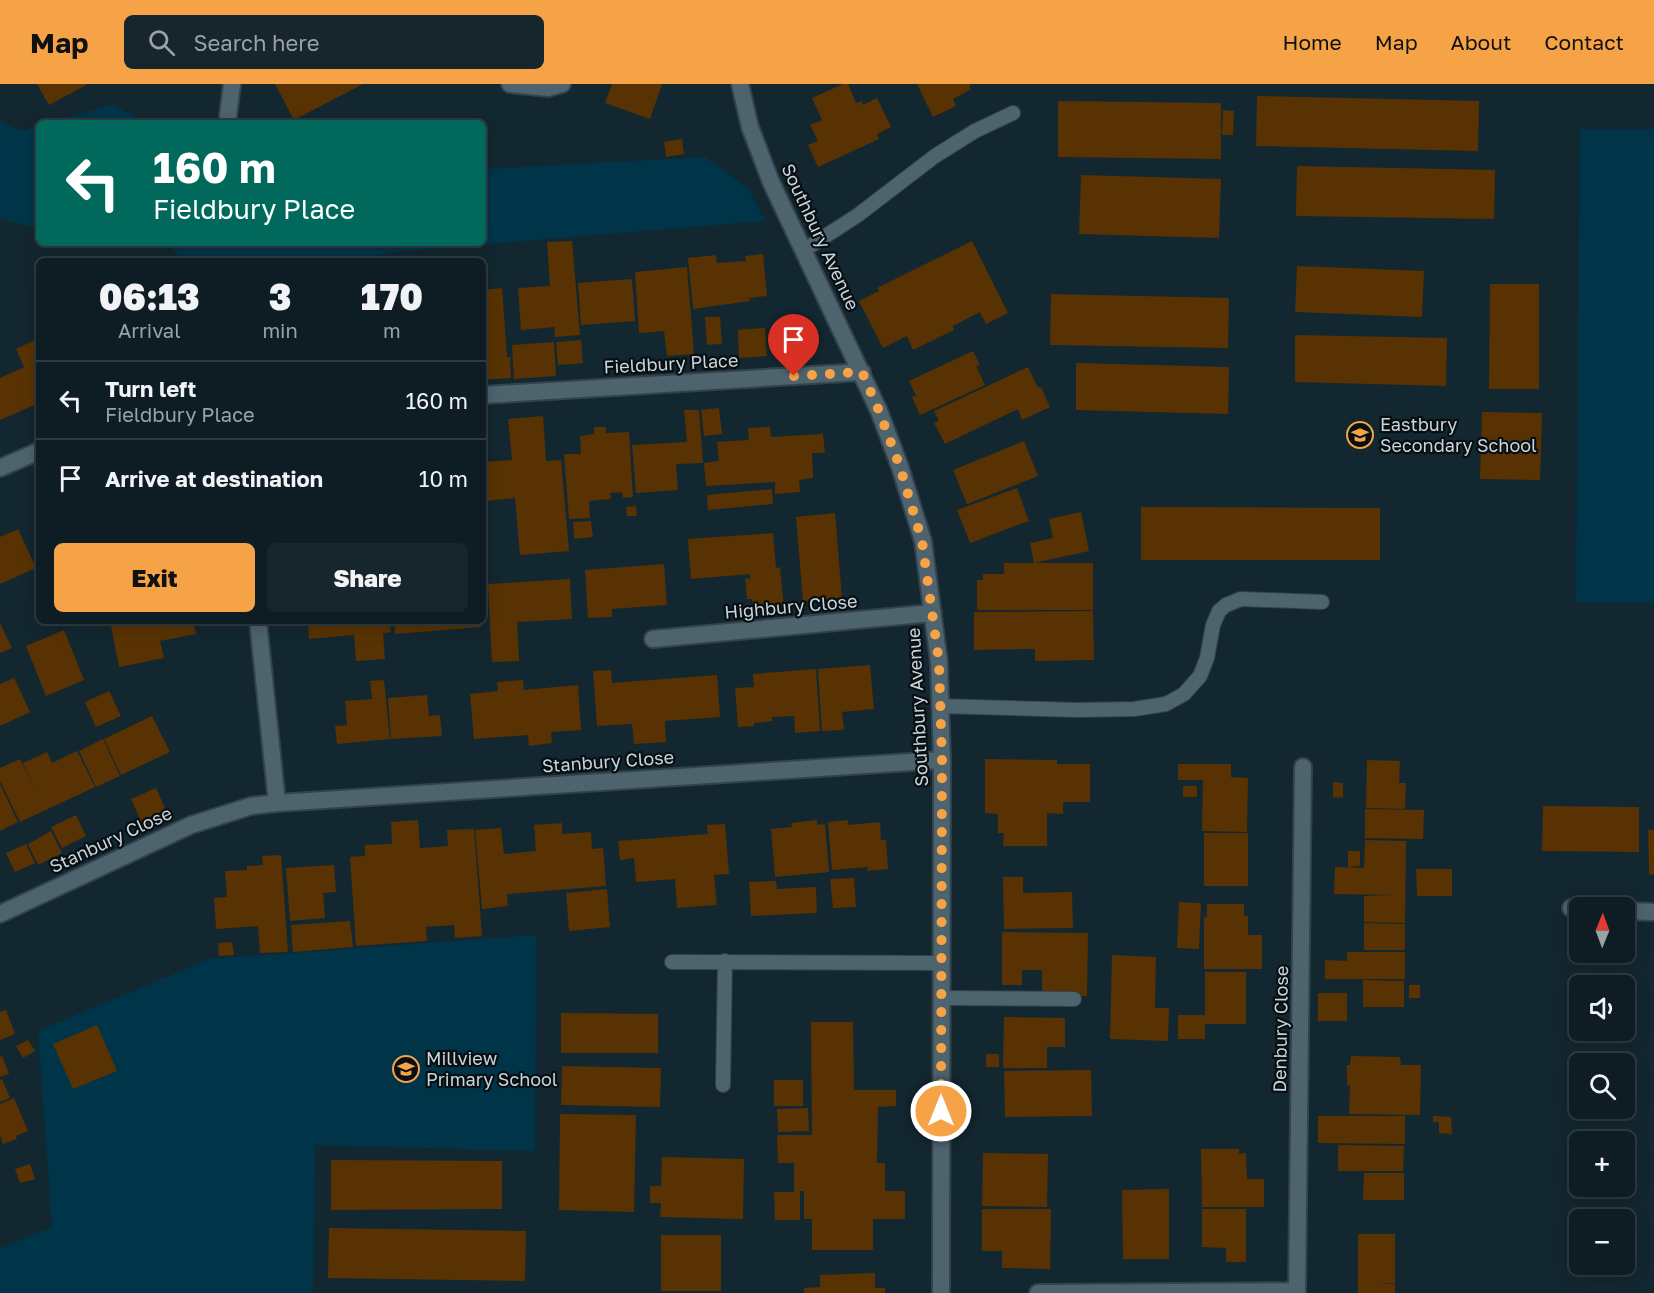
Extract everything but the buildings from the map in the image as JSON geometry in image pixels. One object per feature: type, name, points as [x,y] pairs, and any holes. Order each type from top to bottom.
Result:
[{"type":"street","points":[[228,116],[232,84]]},
{"type":"street","points":[[510,84],[548,88],[562,84]]},
{"type":"street","name":"Southbury Avenue","points":[[740,84],[750,126],[771,182],[879,411],[900,467],[922,541],[939,662],[942,760],[941,1293]]},
{"type":"street","name":"Fieldbury Place","points":[[486,395],[862,372]]},
{"type":"street","points":[[0,468],[36,452]]},
{"type":"street","name":"Highbury Close","points":[[653,639],[933,613]]},
{"type":"street","points":[[258,624],[277,802]]},
{"type":"street","name":"Stanbury Close","points":[[0,914],[191,825],[240,809],[277,802],[942,760]]},
{"type":"street","name":"Denbury Close","points":[[1038,1293],[1297,1292],[1303,767]]},
{"type":"street","points":[[1635,911],[1654,912]]},
{"type":"lane","points":[[804,250],[858,215],[935,156],[975,131],[1013,113]]},
{"type":"lane","points":[[940,706],[1078,710],[1134,709],[1166,704],[1184,694],[1200,676],[1207,658],[1213,625],[1219,612],[1226,605],[1240,599],[1322,602]]},
{"type":"lane","points":[[723,1085],[725,961]]},
{"type":"lane","points":[[672,962],[942,963]]},
{"type":"lane","points":[[942,998],[1074,999]]},
{"type":"shaded area","points":[[112,105],[144,120],[59,120]]},
{"type":"shaded area","points":[[0,121],[21,131],[36,127],[36,228],[0,218]]},
{"type":"shaded area","points":[[1580,129],[1654,129],[1654,603],[1576,602]]},
{"type":"shaded area","points":[[705,157],[749,189],[765,221],[486,244],[486,169]]},
{"type":"shaded area","points":[[170,246],[464,246],[392,252],[369,258],[180,258]]},
{"type":"shaded area","points":[[536,935],[535,1151],[315,1145],[313,1293],[0,1293],[0,1248],[52,1227],[38,1031],[209,959]]},
{"type":"place","name":"Eastbury Secondary School","points":[[1360,435]]},
{"type":"place","name":"Millview Primary School","points":[[406,1069]]},
{"type":"route","points":[[794,376],[862,372],[900,467],[922,541],[939,662],[942,760],[941,1111]]}]
